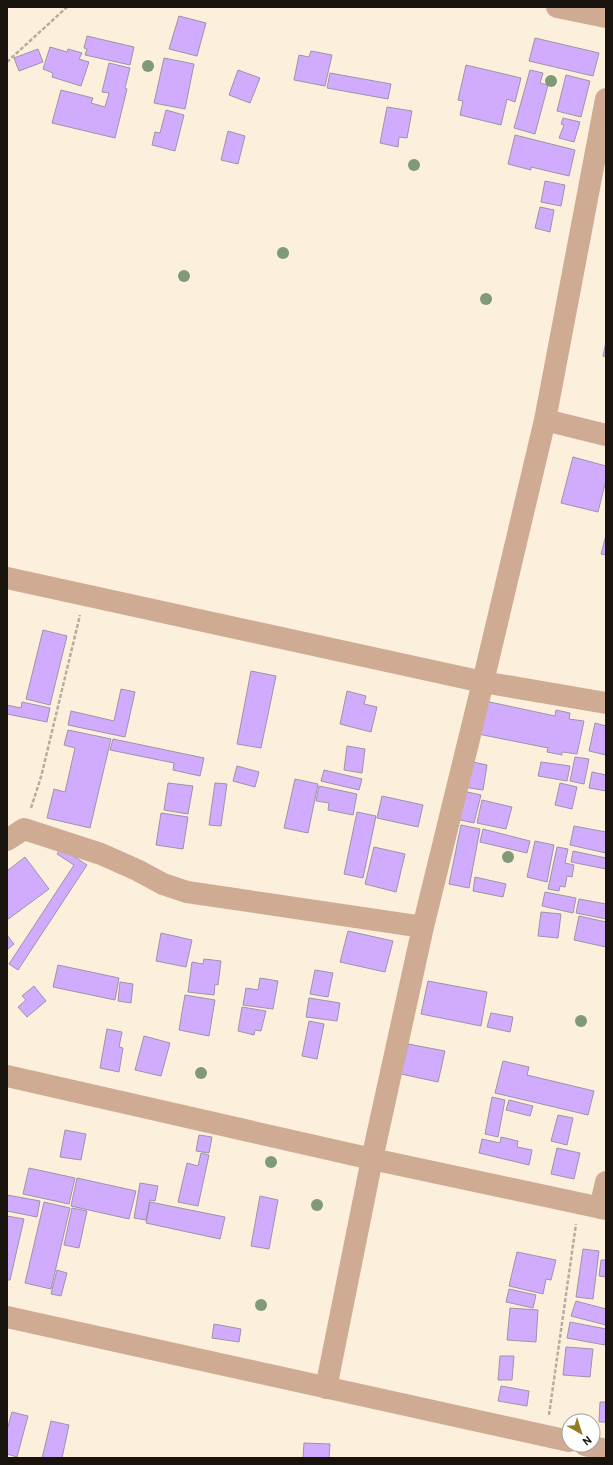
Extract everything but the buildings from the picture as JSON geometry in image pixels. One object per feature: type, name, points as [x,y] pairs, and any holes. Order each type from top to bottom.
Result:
[{"type":"street","points":[[557,7],[606,17]]},
{"type":"street","points":[[326,1388],[372,1159],[423,927],[545,420],[606,99]]},
{"type":"street","points":[[545,420],[606,435]]},
{"type":"street","points":[[7,578],[483,682],[606,703]]},
{"type":"street","points":[[16,835],[101,854],[137,870],[163,884],[187,892],[423,927]]},
{"type":"street","points":[[7,1076],[372,1159],[603,1208],[606,1182]]},
{"type":"street","points":[[7,1317],[561,1439]]},
{"type":"path","points":[[7,62],[67,7]]},
{"type":"path","points":[[16,835],[41,777],[84,596]]},
{"type":"path","points":[[547,1436],[576,1220],[603,1208]]}]
